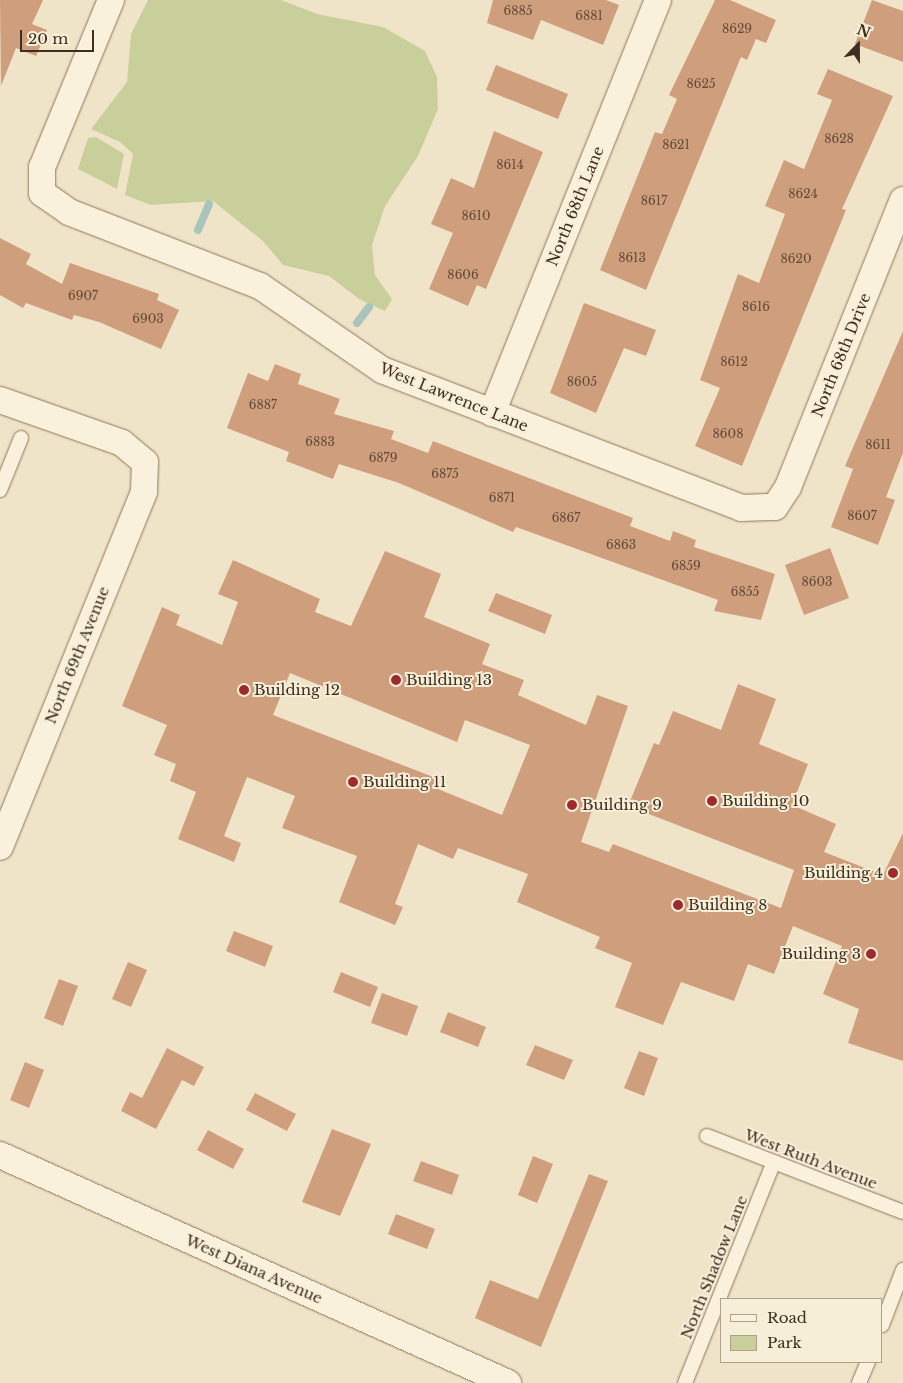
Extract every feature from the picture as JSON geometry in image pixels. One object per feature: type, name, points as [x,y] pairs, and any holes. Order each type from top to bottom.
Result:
[{"type":"street","name":"West Lawrence Lane","points":[[112,0],[42,167],[42,193],[69,212],[260,286],[382,370],[741,508],[775,507]]},
{"type":"street","name":"North 68th Lane","points":[[492,413],[658,0]]},
{"type":"street","name":"North 68th Drive","points":[[775,507],[788,487],[903,200]]},
{"type":"street","name":"North 69th Avenue","points":[[0,400],[122,443],[144,462],[144,492],[0,847]]},
{"type":"street","name":"West Diana Avenue","points":[[0,1155],[508,1383]]},
{"type":"lane","points":[[0,490],[21,438]]},
{"type":"lane","name":"West Ruth Avenue","points":[[707,1136],[903,1212]]},
{"type":"lane","name":"North Shadow Lane","points":[[685,1383],[774,1162]]},
{"type":"lane","points":[[883,1322],[903,1270]]},
{"type":"lane","points":[[859,1383],[868,1363]]},
{"type":"green space","points":[[148,0],[281,0],[317,14],[383,27],[425,51],[437,77],[438,109],[418,156],[385,206],[372,245],[375,275],[392,299],[385,311],[359,299],[329,276],[283,265],[263,241],[213,201],[151,205],[125,195],[133,154],[120,142],[91,129],[127,82],[131,34]]},
{"type":"green space","points":[[96,137],[124,154],[117,189],[78,169],[88,138]]},
{"type":"building","points":[[0,0],[43,0],[32,24],[47,30],[36,56],[16,48],[1,86]]},
{"type":"building","points":[[493,0],[606,0],[619,5],[603,45],[541,20],[533,40],[487,23]]},
{"type":"building","points":[[715,0],[730,0],[776,20],[766,43],[756,39],[747,60],[741,57],[646,290],[600,270],[655,132],[662,134],[677,99],[669,95]]},
{"type":"building","points":[[872,0],[903,11],[903,62],[855,44]]},
{"type":"building","points":[[496,65],[568,94],[558,119],[486,90]]},
{"type":"building","points":[[828,69],[893,96],[842,209],[846,210],[742,466],[695,446],[720,388],[700,380],[738,274],[759,283],[785,214],[765,206],[784,160],[804,169],[832,100],[817,94]]},
{"type":"building","points":[[494,131],[543,152],[486,289],[477,285],[468,306],[429,289],[453,233],[431,224],[451,178],[474,188]]},
{"type":"building","points":[[0,238],[31,254],[26,264],[62,284],[70,263],[159,294],[157,300],[179,310],[161,349],[99,322],[74,315],[72,320],[26,303],[23,308],[0,295]]},
{"type":"building","points":[[584,303],[656,330],[646,356],[624,348],[596,413],[550,393]]},
{"type":"building","points":[[903,331],[903,453],[886,497],[895,500],[878,545],[831,527],[853,469],[845,466]]},
{"type":"building","points":[[275,364],[301,374],[298,384],[340,399],[334,414],[394,431],[391,439],[428,453],[433,441],[633,518],[630,526],[670,541],[673,531],[696,540],[694,547],[775,574],[761,620],[714,611],[718,600],[516,527],[513,532],[399,483],[339,464],[333,479],[286,461],[289,452],[227,428],[248,373],[268,381]]},
{"type":"building","points":[[830,548],[849,598],[804,615],[785,565]]},
{"type":"building","points":[[385,551],[441,574],[424,617],[490,644],[482,664],[524,680],[518,695],[586,725],[597,695],[628,706],[581,842],[609,852],[613,844],[781,908],[794,870],[628,806],[654,743],[659,745],[673,711],[721,730],[738,684],[776,699],[759,744],[808,764],[792,805],[836,824],[824,852],[883,875],[903,833],[903,1061],[848,1043],[859,1009],[823,994],[842,946],[793,926],[774,974],[748,964],[734,1001],[681,982],[663,1025],[615,1007],[632,963],[595,948],[600,937],[517,902],[528,874],[458,848],[453,859],[418,844],[395,904],[403,907],[395,925],[339,902],[357,856],[282,828],[295,796],[247,777],[224,836],[241,843],[234,862],[178,839],[196,792],[170,781],[176,764],[154,755],[167,725],[122,706],[162,607],[180,615],[176,625],[222,645],[238,602],[218,594],[233,560],[320,599],[315,612],[351,626]],"holes":[[[290,673],[457,742],[465,720],[530,745],[502,815],[433,787],[436,778],[273,715]]]},
{"type":"building","points":[[496,593],[552,615],[545,634],[488,611]]},
{"type":"building","points":[[234,931],[273,946],[265,967],[226,951]]},
{"type":"building","points":[[128,962],[147,970],[131,1007],[112,999]]},
{"type":"building","points":[[341,972],[378,987],[370,1007],[333,992]]},
{"type":"building","points":[[59,979],[78,986],[63,1026],[44,1018]]},
{"type":"building","points":[[382,993],[418,1006],[407,1036],[371,1023]]},
{"type":"building","points":[[448,1012],[486,1027],[478,1047],[440,1032]]},
{"type":"building","points":[[535,1045],[573,1060],[564,1080],[526,1065]]},
{"type":"building","points":[[167,1048],[204,1067],[194,1086],[182,1080],[156,1129],[121,1111],[130,1092],[142,1098]]},
{"type":"building","points":[[639,1051],[658,1058],[644,1096],[624,1088]]},
{"type":"building","points":[[25,1062],[44,1070],[29,1108],[10,1100]]},
{"type":"building","points":[[255,1093],[296,1114],[287,1131],[246,1110]]},
{"type":"building","points":[[332,1129],[371,1144],[340,1216],[302,1202]]},
{"type":"building","points":[[208,1130],[244,1149],[233,1169],[197,1150]]},
{"type":"building","points":[[533,1156],[553,1164],[537,1203],[518,1195]]},
{"type":"building","points":[[421,1161],[459,1175],[452,1195],[413,1181]]},
{"type":"building","points":[[589,1174],[608,1181],[541,1347],[475,1318],[490,1280],[538,1299]]},
{"type":"building","points":[[396,1214],[435,1229],[427,1249],[388,1234]]},
{"type":"waterway","points":[[198,230],[209,204]]},
{"type":"waterway","points":[[357,323],[369,307]]},
{"type":"place","name":"Building 13","points":[[396,680]]},
{"type":"place","name":"Building 12","points":[[244,690]]},
{"type":"place","name":"Building 11","points":[[353,782]]},
{"type":"place","name":"Building 10","points":[[712,801]]},
{"type":"place","name":"Building 9","points":[[572,805]]},
{"type":"place","name":"Building 4","points":[[893,873]]},
{"type":"place","name":"Building 8","points":[[678,905]]},
{"type":"place","name":"Building 3","points":[[871,954]]}]
